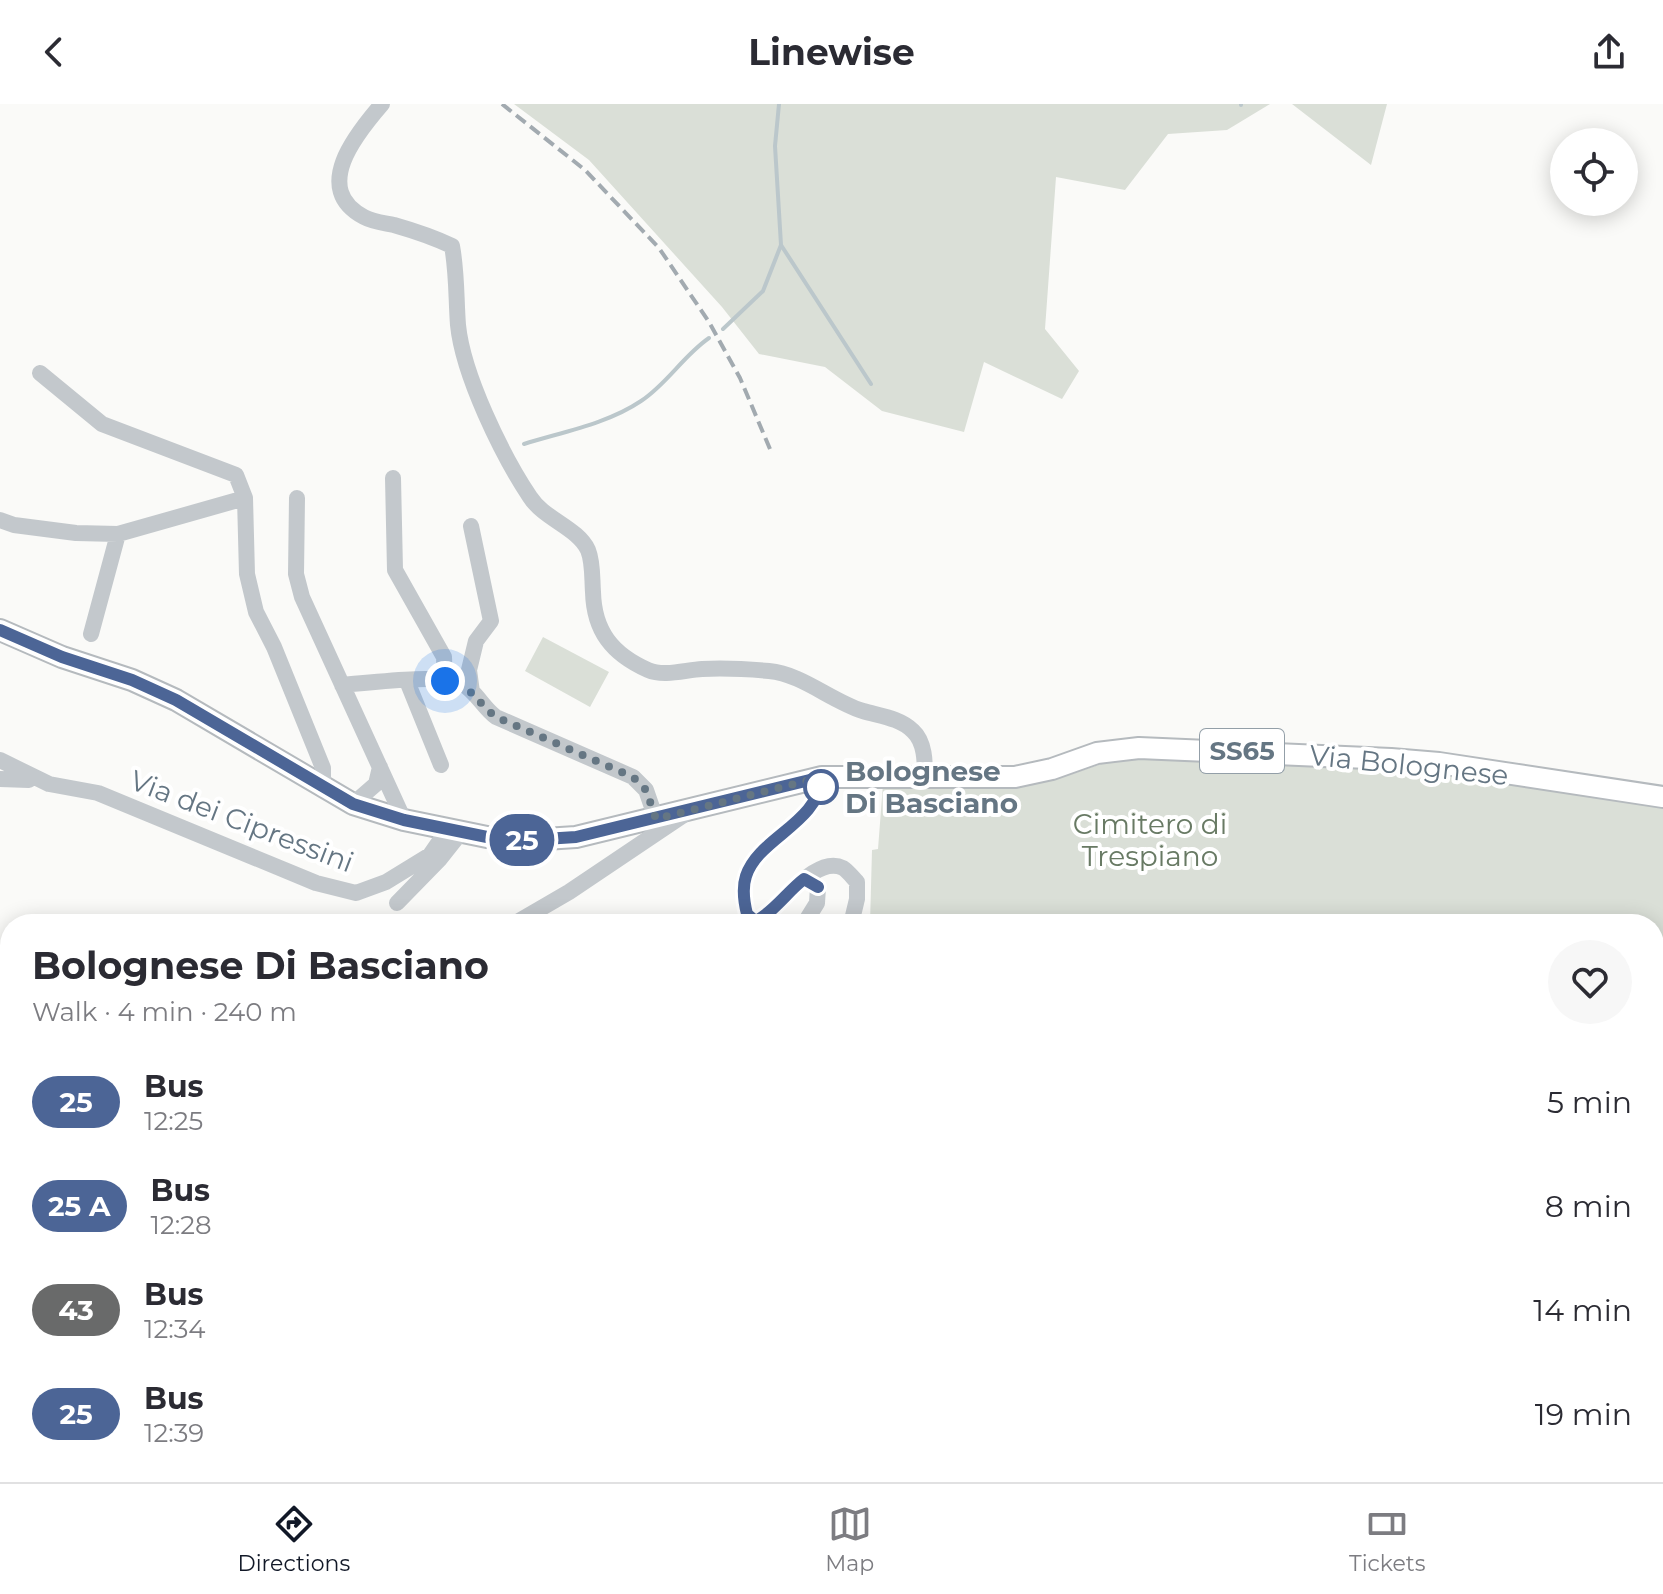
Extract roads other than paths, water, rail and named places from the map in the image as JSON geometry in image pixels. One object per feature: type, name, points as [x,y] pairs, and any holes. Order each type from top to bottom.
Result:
[{"type":"main road","name":"Via Bolognese","points":[[0,630],[176,700],[353,804],[404,820],[529,840],[576,837],[822,777],[1015,777],[1052,769],[1097,753],[1139,748],[1439,763],[1663,797]]},
{"type":"street","points":[[382,104],[344,156],[338,181],[347,204],[365,218],[429,235],[452,246],[458,324],[470,375],[532,500],[552,520],[581,539],[588,551],[594,618],[602,636],[649,671],[662,673],[704,669],[786,674],[839,702],[902,723],[915,732],[923,748],[925,777]]},
{"type":"street","points":[[40,373],[102,424],[236,475],[245,498],[247,574],[256,612],[274,647],[323,768],[323,789]]},
{"type":"street","points":[[393,478],[395,570],[444,657],[445,681]]},
{"type":"street","points":[[0,520],[14,525],[76,533],[118,534],[245,498]]},
{"type":"street","points":[[297,498],[296,574],[302,597],[404,820]]},
{"type":"street","points":[[471,526],[491,621],[476,641],[469,670],[472,692]]},
{"type":"street","points":[[91,634],[118,534]]},
{"type":"street","points":[[407,681],[441,765]]},
{"type":"street","points":[[342,685],[407,681],[460,683],[496,717],[633,777],[646,790],[656,819]]},
{"type":"street","name":"Via dei Cipressini","points":[[0,760],[49,784],[98,793],[316,883],[356,893],[386,882],[430,855],[455,830]]},
{"type":"street","points":[[353,804],[376,784],[380,767]]},
{"type":"street","points":[[747,914],[744,891],[753,863],[804,815],[821,787],[822,777]]},
{"type":"street","points":[[0,779],[39,780]]},
{"type":"street","points":[[531,914],[690,811]]},
{"type":"street","points":[[397,903],[439,860],[455,830]]},
{"type":"street","points":[[769,914],[777,902],[804,879],[821,870],[843,868],[857,882],[853,914]]},
{"type":"street","points":[[804,879],[818,887],[817,903],[810,914]]},
{"type":"waterway","points":[[723,329],[763,291],[781,245],[775,146],[779,104]]},
{"type":"waterway","points":[[781,245],[871,384]]},
{"type":"waterway","points":[[524,444],[599,422],[628,409],[650,394],[709,338]]},
{"type":"railway","points":[[502,104],[585,170],[659,248],[709,322],[740,378],[770,449]]},
{"type":"place","name":"Bolognese Di Basciano","points":[[821,787]]},
{"type":"park label","name":"Cimitero di Trespiano","points":[[1150,840]]}]
